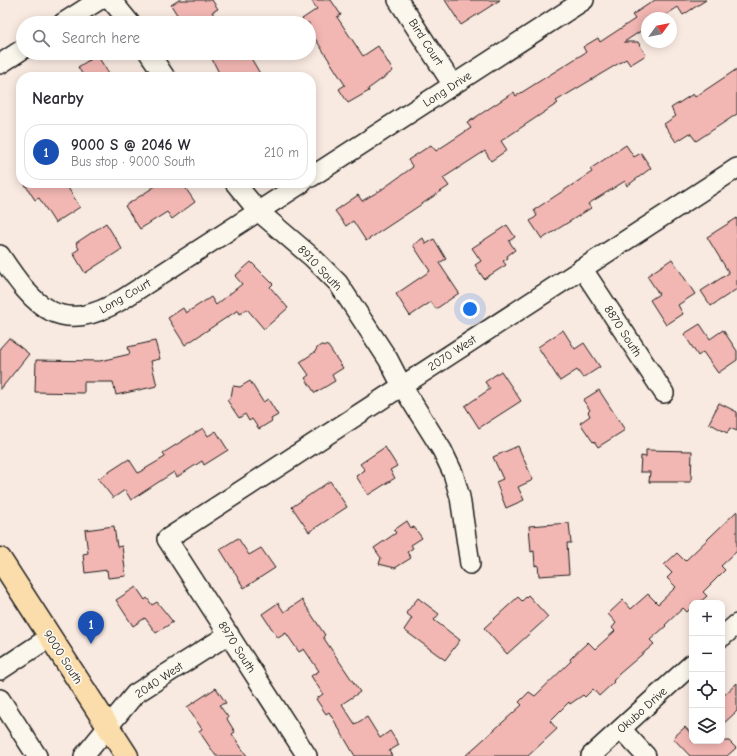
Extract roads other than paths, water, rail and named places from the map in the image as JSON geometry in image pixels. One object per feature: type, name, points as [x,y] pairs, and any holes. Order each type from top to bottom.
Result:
[{"type":"main road","name":"9000 South","points":[[0,559],[127,756]]},
{"type":"street","points":[[74,16],[99,0]]},
{"type":"street","points":[[111,0],[124,16]]},
{"type":"street","name":"Bird Court","points":[[398,0],[453,85]]},
{"type":"street","name":"Long Drive","points":[[316,174],[584,0]]},
{"type":"street","points":[[0,64],[16,54]]},
{"type":"street","points":[[154,60],[162,72]]},
{"type":"street","name":"2070 West","points":[[167,539],[737,168]]},
{"type":"street","name":"8910 South","points":[[239,188],[258,211],[313,258],[338,283],[388,359],[402,386],[442,450],[453,473],[460,497],[470,564]]},
{"type":"street","points":[[258,211],[294,188]]},
{"type":"street","name":"Long Court","points":[[0,255],[24,291],[39,305],[57,314],[73,317],[88,316],[104,311],[258,211]]},
{"type":"street","name":"8870 South","points":[[582,268],[664,393]]},
{"type":"street","name":"8970 South","points":[[167,539],[307,756]]},
{"type":"street","points":[[723,636],[737,624]]},
{"type":"street","name":"2040 West","points":[[84,756],[135,694],[229,634]]},
{"type":"street","points":[[0,670],[50,637]]},
{"type":"street","name":"Okubo Drive","points":[[591,756],[689,667]]},
{"type":"street","points":[[0,699],[36,756]]},
{"type":"street","points":[[621,729],[646,756]]},
{"type":"place","name":"9000 S @ 2046 W","points":[[91,644]]}]
